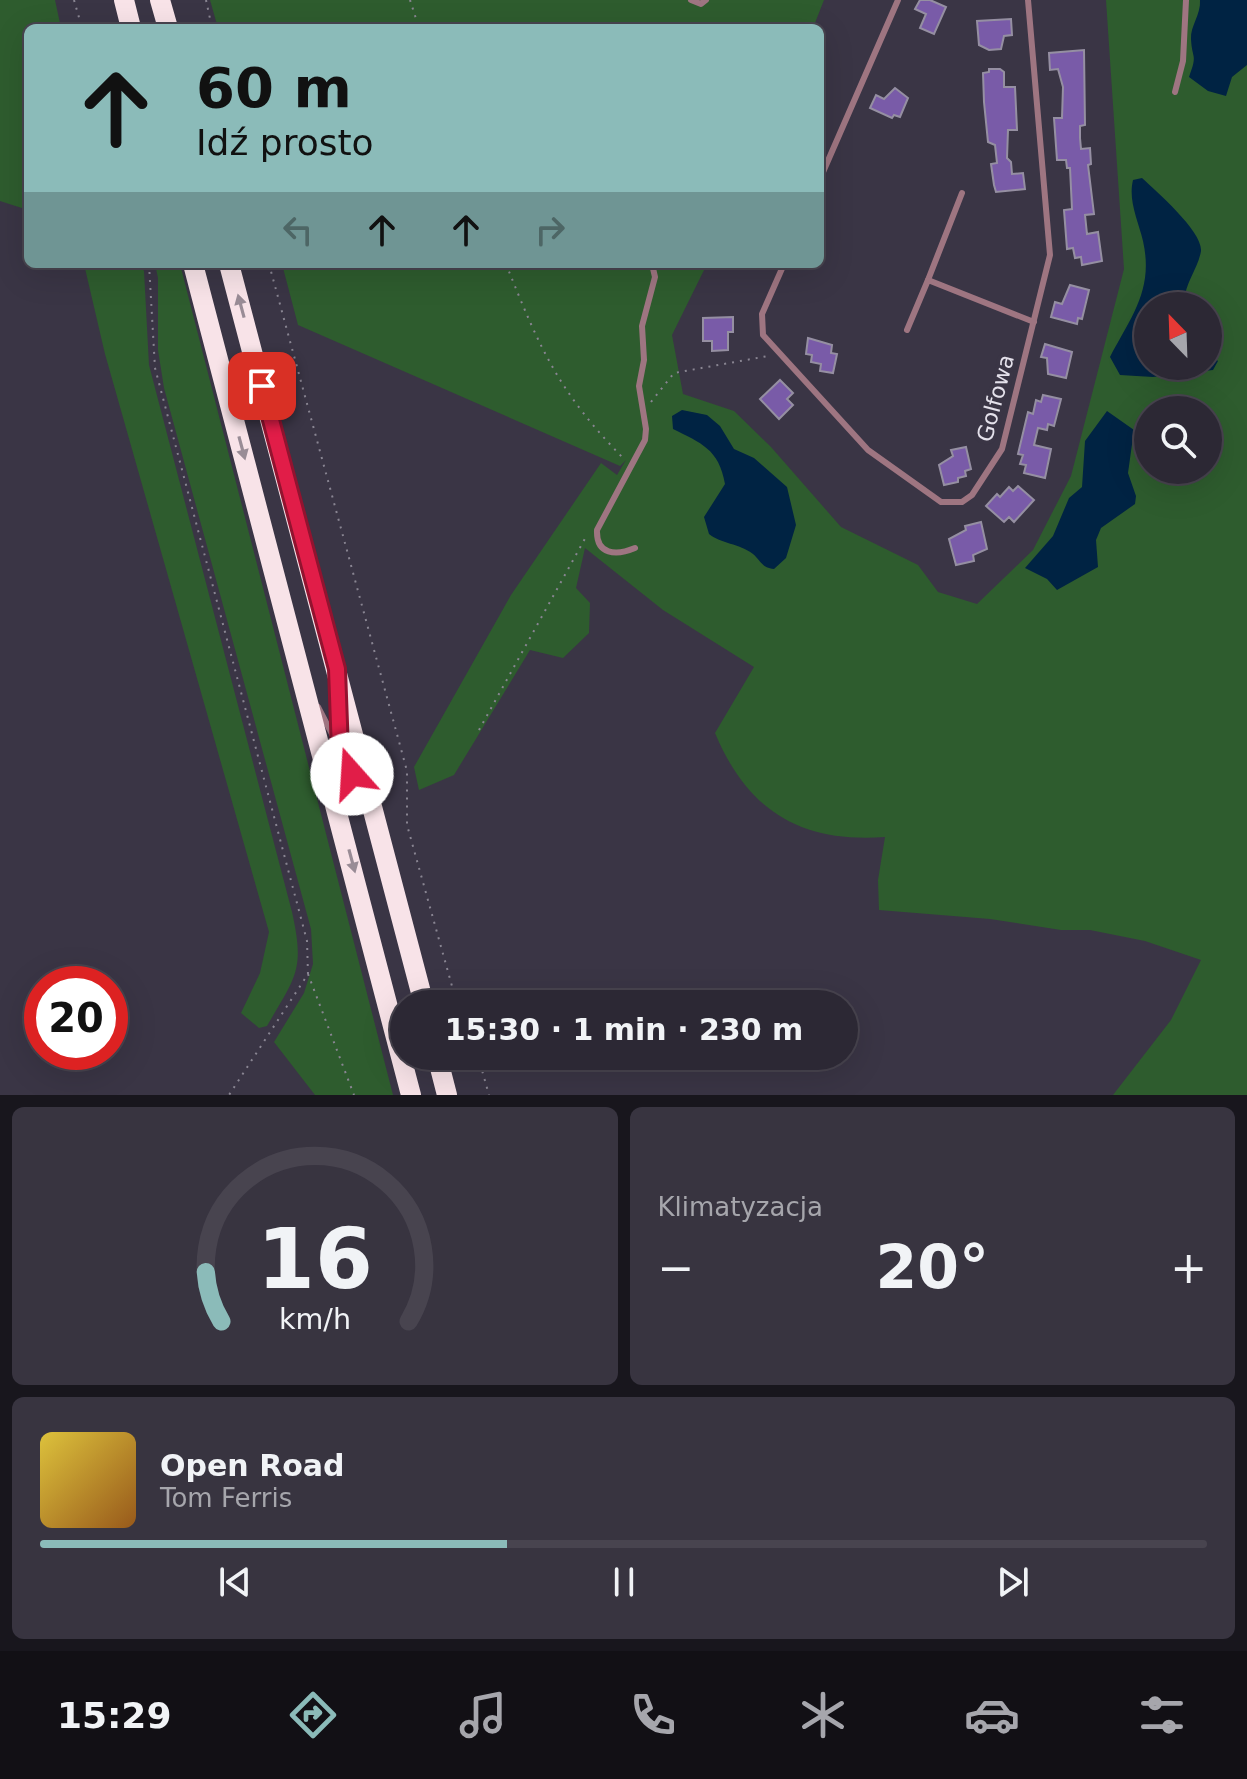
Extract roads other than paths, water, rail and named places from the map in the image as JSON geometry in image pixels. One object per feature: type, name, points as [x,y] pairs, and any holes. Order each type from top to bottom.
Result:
[{"type":"highway","points":[[124,0],[130,24]]},
{"type":"highway","points":[[160,0],[167,24]]},
{"type":"highway","points":[[194,268],[344,829],[411,1095]]},
{"type":"highway","points":[[230,268],[420,990]]},
{"type":"highway","points":[[441,1070],[447,1095]]},
{"type":"lane","points":[[691,0],[695,4],[706,0]]},
{"type":"lane","points":[[824,170],[898,0]]},
{"type":"lane","name":"Golfowa","points":[[782,268],[762,314],[763,335],[868,450],[927,494],[950,504],[972,495],[1002,449],[1050,255],[1028,0]]},
{"type":"lane","points":[[1175,92],[1183,61],[1186,0]]},
{"type":"lane","points":[[907,330],[962,193]]},
{"type":"lane","points":[[635,548],[617,555],[608,553],[600,547],[597,530],[645,440],[639,386],[644,360],[642,326],[654,287],[652,268]]},
{"type":"lane","points":[[928,280],[1034,322]]},
{"type":"lane","points":[[337,669],[344,829]]},
{"type":"lane","points":[[303,678],[377,821]]},
{"type":"water","points":[[1200,0],[1247,0],[1247,65],[1232,77],[1226,96],[1208,91],[1189,77],[1194,60],[1191,34]]},
{"type":"water","points":[[1142,178],[1168,202],[1200,243],[1197,265],[1186,292],[1142,292],[1146,258],[1134,210],[1133,180]]},
{"type":"water","points":[[1134,313],[1134,376],[1120,375],[1110,357]]},
{"type":"water","points":[[682,410],[707,415],[720,426],[734,449],[754,458],[787,487],[796,525],[786,558],[774,569],[764,566],[748,550],[709,534],[704,517],[725,484],[713,455],[700,443],[673,429],[672,416]]},
{"type":"water","points":[[1107,411],[1134,430],[1128,473],[1136,496],[1135,504],[1101,528],[1096,540],[1098,567],[1057,590],[1047,579],[1025,568],[1053,536],[1069,498],[1082,487],[1085,441]]}]
